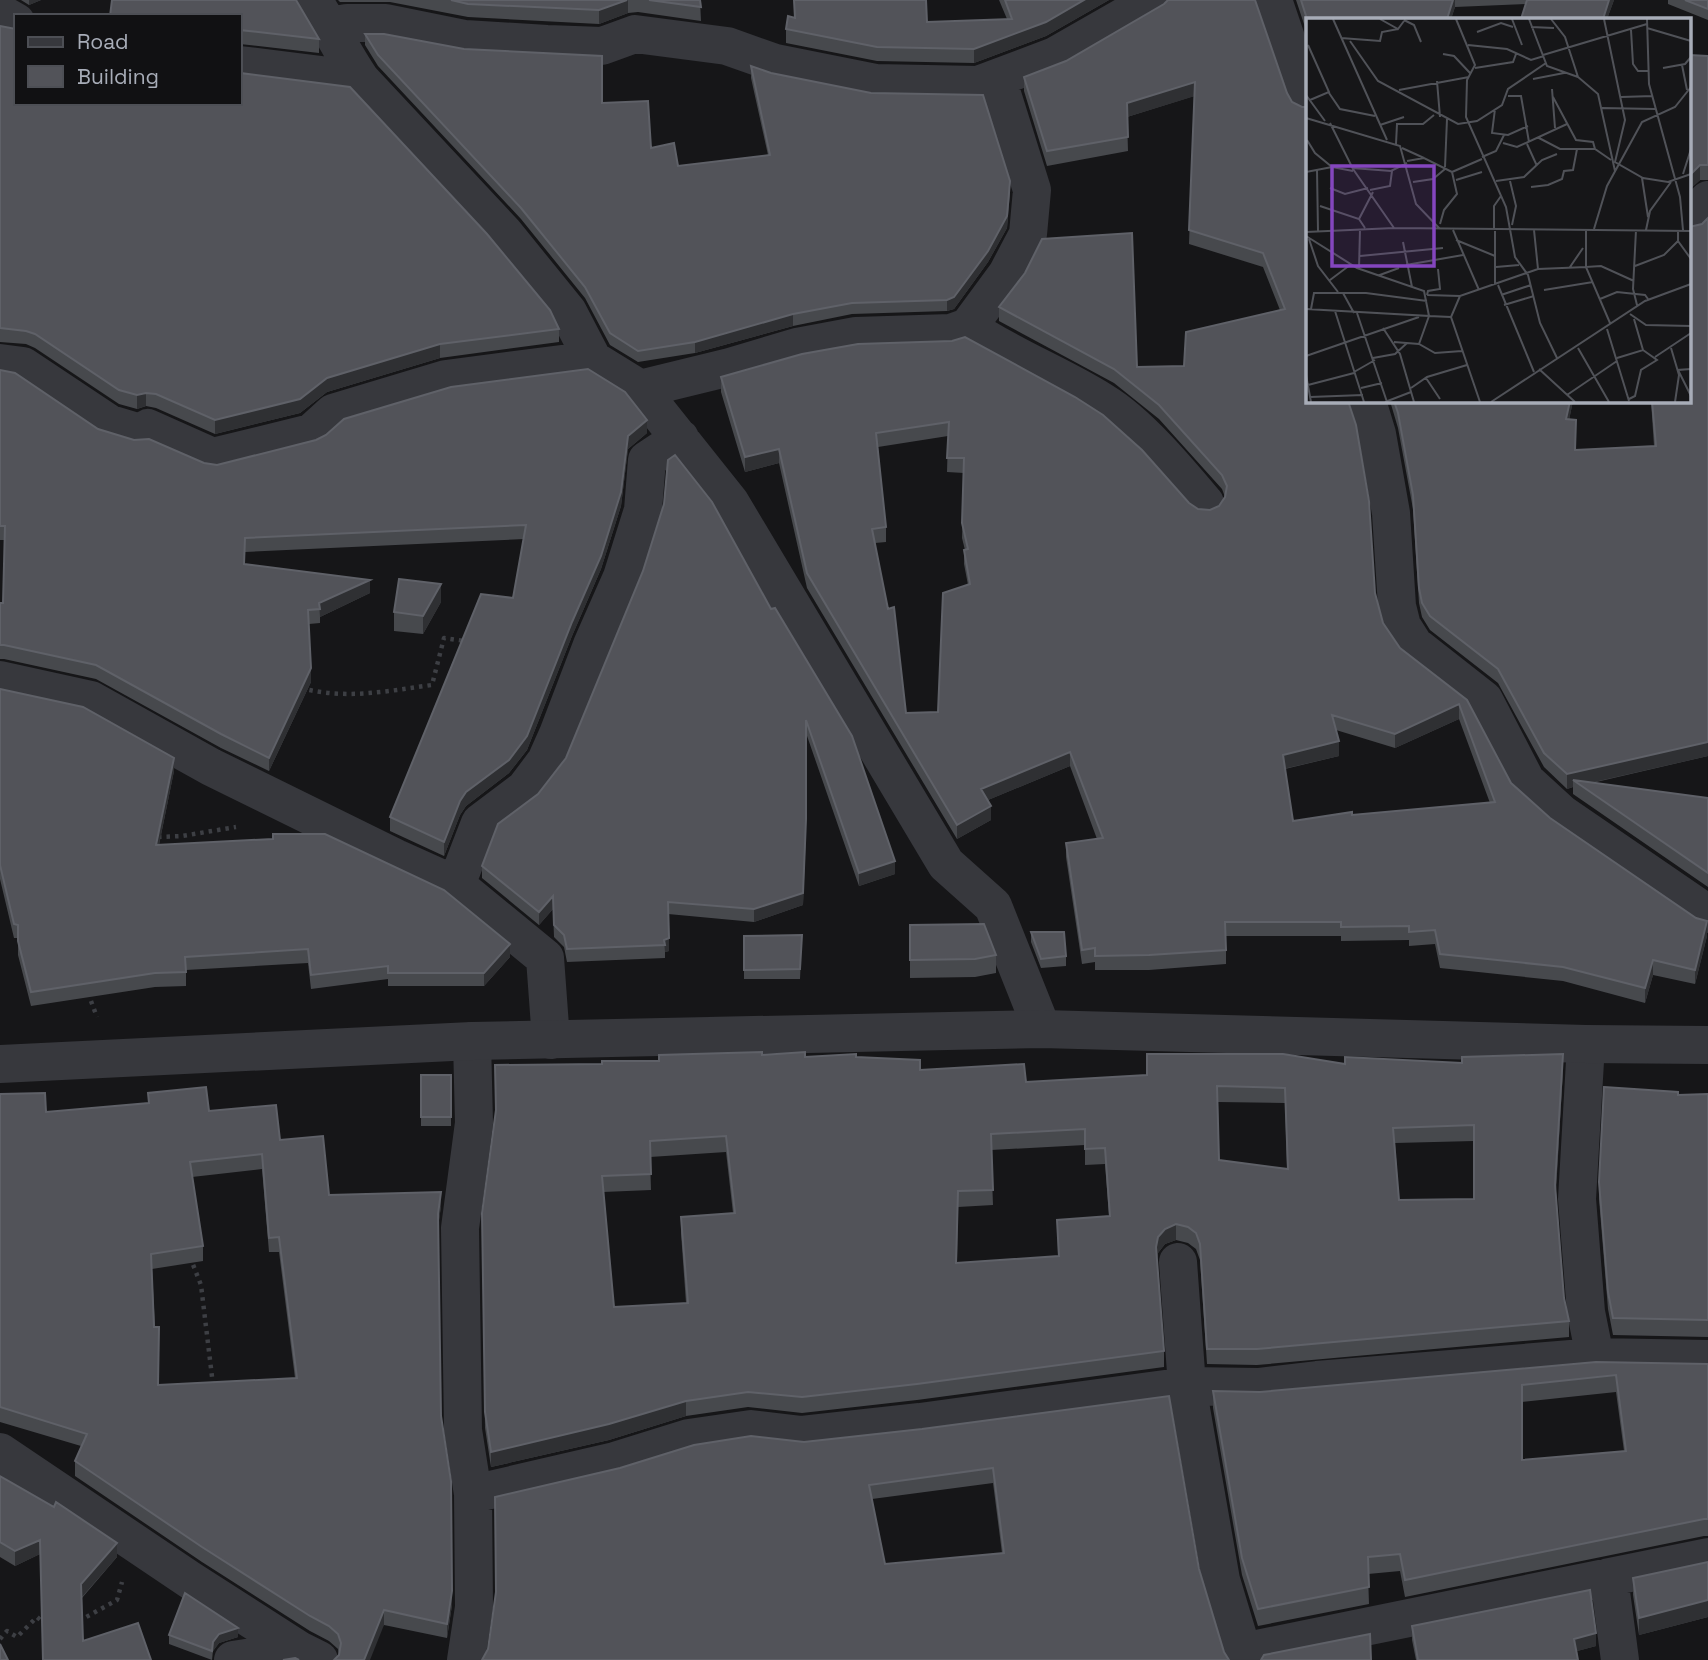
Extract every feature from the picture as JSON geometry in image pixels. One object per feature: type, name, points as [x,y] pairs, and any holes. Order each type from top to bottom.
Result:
[{"type":"street","points":[[321,13],[347,23],[387,23],[465,38],[547,44],[602,46],[635,34],[727,46],[775,63],[875,83],[978,85],[1055,56],[1153,0]]},
{"type":"street","points":[[1273,0],[1306,97]]},
{"type":"street","points":[[321,13],[361,80],[504,233],[568,312],[593,360],[640,389],[730,502],[946,864],[993,906],[1042,1029]]},
{"type":"street","points":[[242,65],[361,80]]},
{"type":"street","points":[[640,389],[797,347],[856,336],[951,333],[968,327],[1007,274],[1028,234],[1032,190],[997,78]]},
{"type":"street","points":[[1690,219],[1708,200]]},
{"type":"street","points":[[968,327],[995,347],[1104,402],[1149,440],[1205,503]]},
{"type":"street","points":[[0,363],[23,366],[110,424],[139,433],[148,428],[214,457],[311,433],[334,413],[446,379],[593,360]]},
{"type":"street","points":[[1367,402],[1377,434],[1391,513],[1396,606],[1402,626],[1414,645],[1485,700],[1526,781],[1562,814],[1708,914]]},
{"type":"street","points":[[456,885],[480,823],[525,789],[545,761],[622,577],[642,510],[647,460],[680,438]]},
{"type":"street","points":[[0,680],[91,700],[211,767],[456,885],[545,958],[551,1040]]},
{"type":"street","points":[[0,1064],[472,1041],[1042,1029],[1708,1045]]},
{"type":"street","points":[[466,1660],[474,1607],[473,1494],[463,1430],[460,1241],[474,1123],[472,1041]]},
{"type":"street","points":[[1586,1044],[1577,1199],[1586,1312],[1595,1357]]},
{"type":"street","points":[[1178,1262],[1187,1386],[1221,1580],[1244,1656],[1708,1557]]},
{"type":"street","points":[[473,1494],[615,1461],[702,1436],[751,1429],[802,1435],[920,1423],[1187,1386],[1258,1387],[1595,1357],[1708,1359]]},
{"type":"street","points":[[0,1452],[309,1655]]},
{"type":"street","points":[[1609,1577],[1620,1660]]},
{"type":"street","points":[[233,1660],[309,1655]]},
{"type":"path","points":[[299,688],[324,695],[360,695],[432,685],[444,638],[471,642]]},
{"type":"path","points":[[154,837],[182,836],[246,826]]},
{"type":"path","points":[[85,985],[112,1058]]},
{"type":"path","points":[[186,1247],[201,1285],[214,1390]]},
{"type":"path","points":[[70,1626],[117,1600]]},
{"type":"path","points":[[0,1639],[7,1631],[17,1637],[37,1617],[49,1628],[57,1623]]},
{"type":"building","points":[[112,0],[296,0],[319,39],[242,30],[242,14],[110,14]]},
{"type":"building","points":[[451,0],[627,0],[599,10],[468,4]]},
{"type":"building","points":[[649,0],[700,0],[701,7]]},
{"type":"building","points":[[794,0],[926,0],[927,22],[1012,19],[1005,0],[1084,0],[1046,22],[974,49],[877,47],[786,29],[788,16],[795,18]]},
{"type":"building","points":[[1168,0],[1255,0],[1287,93],[1292,102],[1306,107],[1306,402],[1348,402],[1356,425],[1369,501],[1375,593],[1383,623],[1400,648],[1467,700],[1511,783],[1550,818],[1696,918],[1707,921],[1695,970],[1653,960],[1645,988],[1563,967],[1440,954],[1435,930],[1409,932],[1409,926],[1341,927],[1341,922],[1225,922],[1226,950],[1095,956],[1095,948],[1082,950],[1066,843],[1103,838],[1070,752],[981,789],[991,806],[957,825],[807,573],[779,449],[745,457],[721,377],[802,354],[858,344],[952,341],[965,337],[1103,415],[1142,450],[1189,503],[1198,509],[1210,510],[1219,506],[1225,497],[1227,486],[1222,475],[1159,405],[1114,369],[999,307],[1025,273],[1042,239],[1132,233],[1137,367],[1184,366],[1186,332],[1285,309],[1263,253],[1189,230],[1195,82],[1127,103],[1128,137],[1047,151],[1024,77],[1066,61]],"holes":[[[949,422],[947,458],[964,458],[962,523],[968,549],[964,550],[970,584],[943,593],[938,712],[906,713],[894,607],[888,609],[872,529],[886,527],[876,433]],[[1459,704],[1495,802],[1352,815],[1352,812],[1293,821],[1283,755],[1339,741],[1332,715],[1395,734]]]},
{"type":"building","points":[[1301,0],[1453,0],[1447,18],[1307,18]]},
{"type":"building","points":[[1527,0],[1609,0],[1603,18],[1521,18]]},
{"type":"building","points":[[1685,0],[1708,0],[1708,9]]},
{"type":"building","points":[[0,26],[14,29],[14,105],[242,105],[242,73],[350,87],[487,234],[550,310],[559,329],[440,344],[327,378],[300,399],[215,420],[156,394],[137,395],[119,390],[35,334],[0,328]]},
{"type":"building","points":[[365,34],[384,34],[464,49],[602,56],[602,103],[648,101],[651,148],[674,143],[678,166],[770,155],[751,66],[771,73],[871,93],[983,95],[1010,181],[1007,216],[988,251],[954,297],[947,300],[852,303],[793,314],[695,342],[638,351],[610,333],[585,287],[521,208],[378,55]]},
{"type":"building","points":[[1690,55],[1708,56],[1708,165],[1700,165],[1690,175]]},
{"type":"building","points":[[1708,218],[1708,742],[1567,774],[1544,753],[1498,669],[1430,616],[1422,603],[1413,495],[1394,402],[1570,402],[1566,419],[1576,420],[1575,450],[1656,446],[1652,402],[1690,402],[1690,227],[1702,224]]},
{"type":"building","points":[[588,369],[625,392],[647,420],[628,436],[621,492],[601,556],[527,736],[509,760],[466,792],[444,842],[390,817],[481,594],[513,598],[526,525],[245,538],[244,564],[370,580],[319,603],[320,609],[308,610],[311,668],[269,758],[96,665],[0,645],[5,526],[0,526],[0,370],[15,373],[98,429],[134,440],[149,439],[204,463],[217,465],[316,440],[344,419],[451,387]]},
{"type":"building","points":[[675,455],[712,502],[771,609],[775,608],[852,736],[895,861],[859,873],[806,720],[803,893],[754,909],[668,902],[669,938],[664,940],[665,945],[567,949],[564,935],[554,925],[553,896],[539,912],[482,866],[498,824],[538,794],[566,758],[643,571],[664,504],[668,460]]},
{"type":"building","points":[[399,579],[441,584],[423,616],[394,612]]},
{"type":"building","points":[[0,689],[83,707],[174,758],[156,845],[273,839],[273,834],[325,834],[444,890],[510,944],[484,973],[388,973],[388,966],[311,975],[308,949],[185,957],[186,972],[155,973],[31,992],[18,941],[18,925],[14,924],[0,865]]},
{"type":"building","points":[[1573,780],[1708,798],[1708,873]]},
{"type":"building","points":[[984,924],[996,955],[975,959],[910,960],[910,925]]},
{"type":"building","points":[[1031,932],[1064,932],[1066,956],[1041,959]]},
{"type":"building","points":[[802,935],[800,969],[744,970],[744,936]]},
{"type":"building","points":[[762,1052],[762,1055],[805,1052],[805,1057],[856,1054],[856,1057],[920,1060],[920,1070],[1024,1064],[1026,1082],[1147,1075],[1147,1054],[1283,1054],[1345,1064],[1345,1057],[1462,1063],[1462,1057],[1563,1054],[1555,1185],[1564,1298],[1569,1321],[1257,1349],[1207,1349],[1200,1244],[1196,1233],[1188,1227],[1176,1224],[1165,1229],[1158,1237],[1156,1247],[1164,1351],[802,1397],[748,1392],[686,1401],[609,1424],[491,1452],[485,1412],[482,1213],[496,1110],[495,1065],[659,1061],[659,1055]],"holes":[[[1217,1086],[1285,1088],[1288,1169],[1219,1160]],[[1474,1125],[1474,1199],[1399,1200],[1393,1128]],[[1085,1129],[1085,1149],[1105,1148],[1110,1216],[1057,1220],[1059,1256],[956,1263],[958,1191],[993,1190],[991,1134]],[[726,1136],[735,1213],[681,1217],[688,1303],[614,1307],[602,1176],[651,1174],[650,1141]]]},
{"type":"building","points":[[421,1075],[451,1075],[451,1117],[421,1117]]},
{"type":"building","points":[[206,1087],[209,1111],[276,1105],[280,1140],[323,1136],[329,1195],[441,1192],[438,1214],[441,1416],[451,1481],[452,1591],[447,1624],[384,1610],[364,1660],[334,1660],[339,1655],[341,1643],[338,1634],[329,1626],[202,1547],[75,1461],[87,1434],[0,1407],[0,1094],[45,1093],[46,1112],[149,1103],[148,1093]],"holes":[[[262,1154],[269,1238],[279,1237],[297,1378],[158,1385],[159,1327],[154,1327],[151,1254],[203,1246],[190,1162]]]},
{"type":"building","points":[[1604,1087],[1678,1092],[1678,1095],[1708,1094],[1708,1320],[1613,1318],[1608,1292],[1599,1182]]},
{"type":"building","points":[[1596,1362],[1708,1364],[1708,1519],[1405,1580],[1400,1554],[1368,1557],[1369,1587],[1258,1609],[1242,1558],[1213,1391],[1260,1392]],"holes":[[[1616,1375],[1626,1451],[1522,1460],[1522,1385]]]},
{"type":"building","points":[[1169,1396],[1199,1569],[1224,1652],[1229,1660],[482,1660],[488,1649],[496,1592],[495,1497],[620,1468],[694,1445],[751,1436],[804,1442]],"holes":[[[993,1468],[1004,1553],[885,1564],[869,1485]]]},
{"type":"building","points":[[0,1476],[54,1507],[56,1502],[117,1543],[81,1584],[83,1641],[138,1623],[151,1660],[43,1660],[40,1540],[15,1551],[0,1542]]},
{"type":"building","points":[[1708,1562],[1708,1600],[1639,1618],[1633,1578]]},
{"type":"building","points":[[1590,1590],[1596,1633],[1574,1639],[1578,1660],[1418,1660],[1412,1626]]},
{"type":"building","points":[[185,1593],[238,1628],[219,1634],[213,1642],[212,1651],[169,1635]]},
{"type":"building","points":[[1370,1634],[1371,1660],[1261,1660],[1264,1655]]},
{"type":"building","points":[[0,1644],[8,1660],[0,1660]]}]
